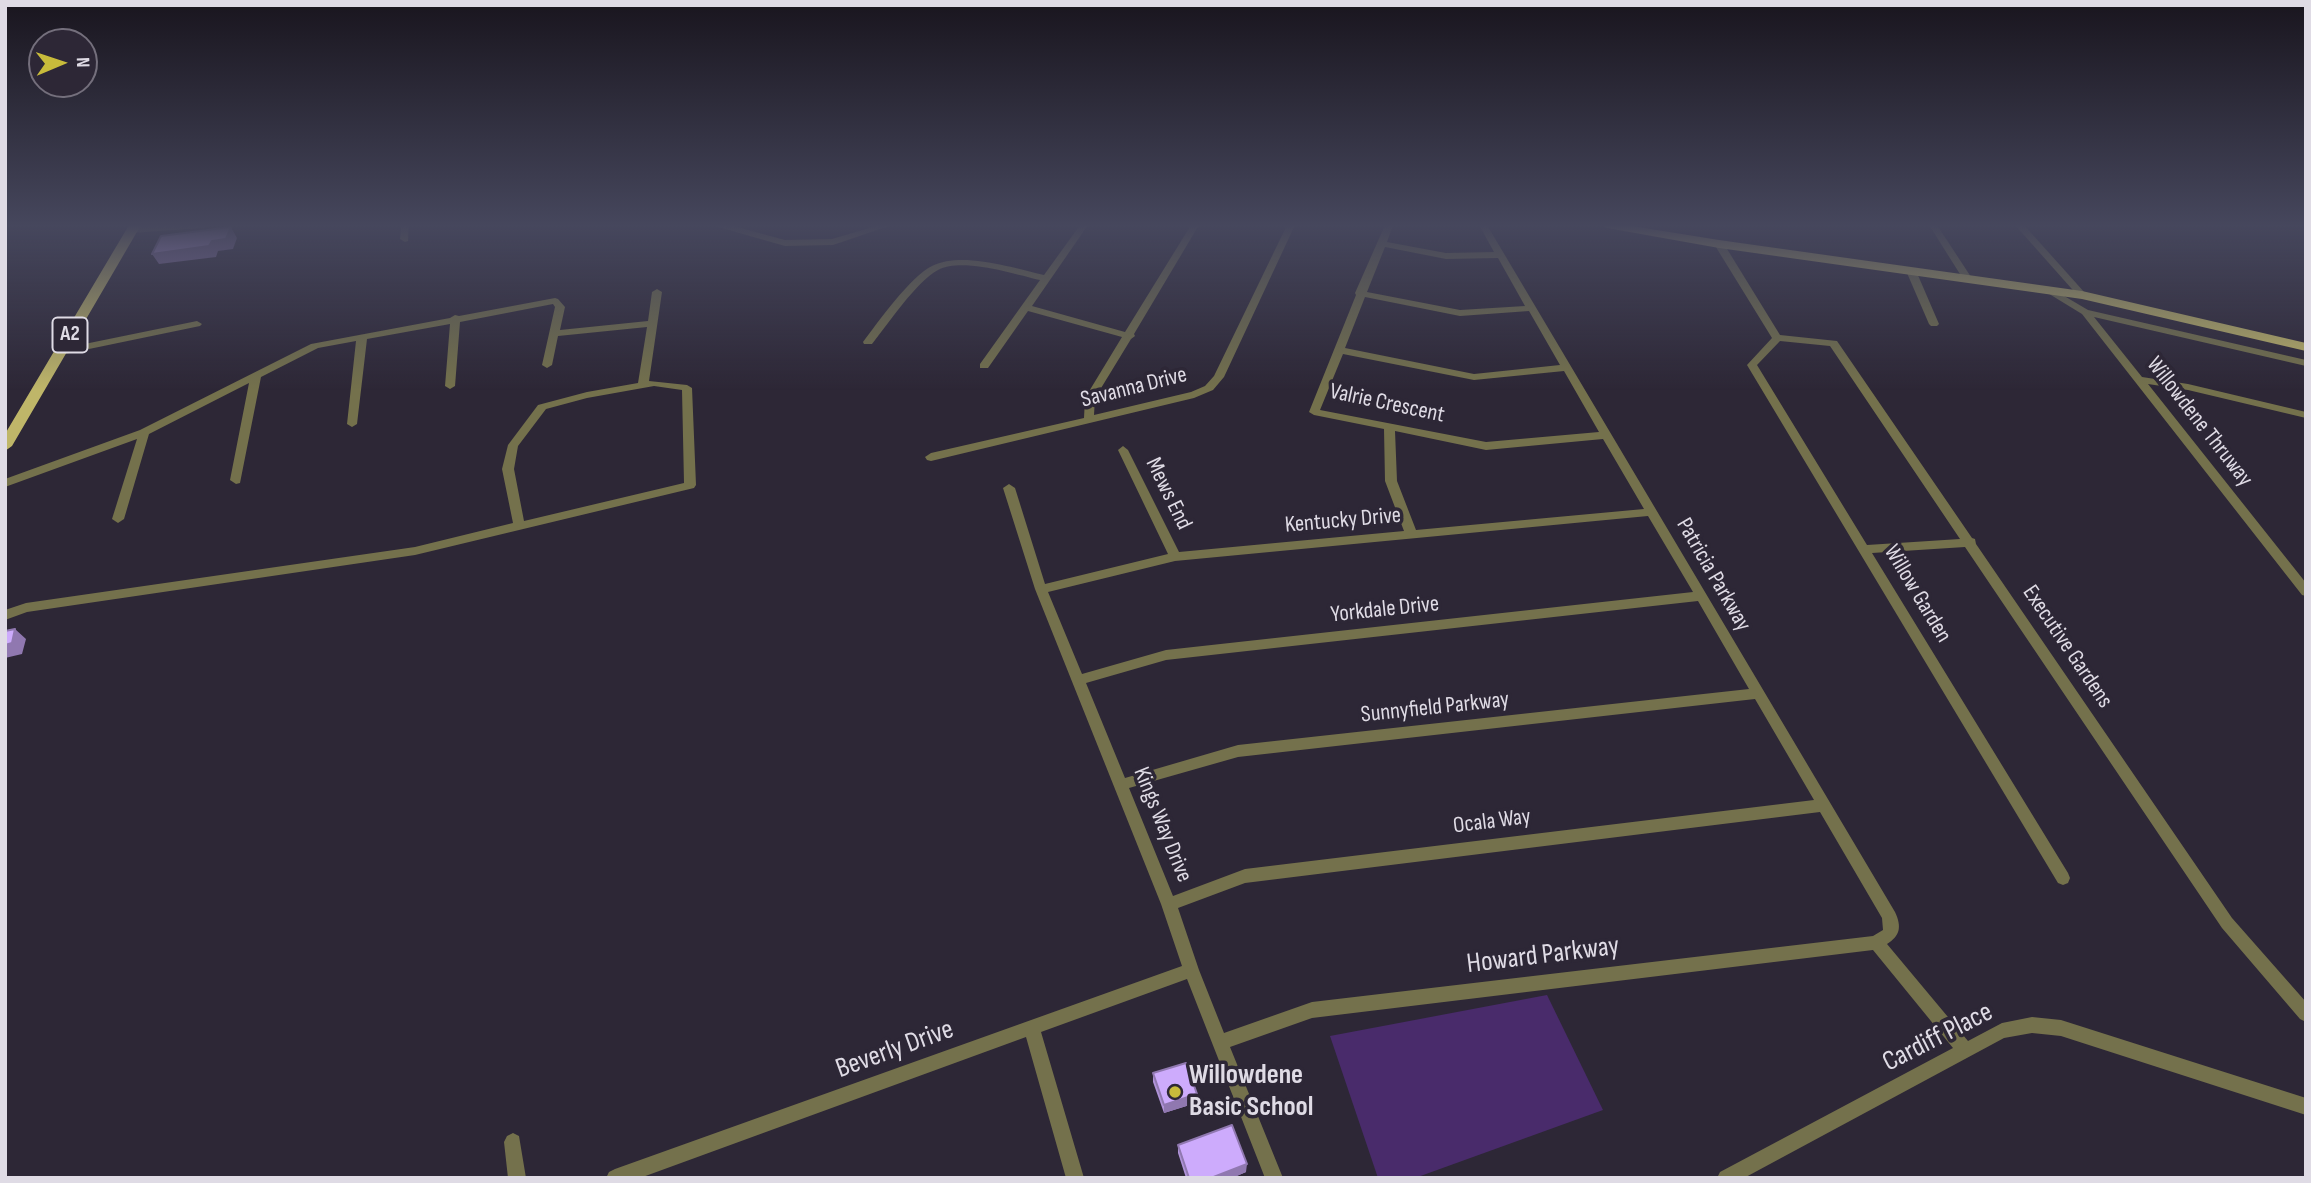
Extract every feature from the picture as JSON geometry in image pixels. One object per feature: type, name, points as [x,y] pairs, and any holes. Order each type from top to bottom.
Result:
[{"type":"main road","name":"A2","points":[[5,446],[103,280]]},
{"type":"main road","points":[[1970,280],[2082,295],[2306,346]]},
{"type":"street","points":[[867,342],[923,280]]},
{"type":"street","points":[[984,366],[1044,280]]},
{"type":"street","points":[[1089,418],[1090,398],[1163,280]]},
{"type":"street","name":"Savanna Drive","points":[[931,457],[1194,395],[1209,388],[1219,377],[1265,280]]},
{"type":"street","name":"Valrie Crescent","points":[[1366,280],[1314,412],[1486,446],[1605,435]]},
{"type":"street","name":"Patricia Parkway","points":[[1516,280],[1890,917],[1891,933],[1876,943]]},
{"type":"street","points":[[1741,280],[1777,338]]},
{"type":"street","points":[[1915,280],[1934,324]]},
{"type":"street","points":[[2069,280],[2082,295]]},
{"type":"street","name":"Willowdene Thruway","points":[[2049,290],[2085,312],[2306,592]]},
{"type":"street","points":[[643,385],[657,292]]},
{"type":"street","points":[[1360,293],[1460,313],[1532,308]]},
{"type":"street","points":[[5,483],[144,432],[308,349],[362,336],[555,301],[560,307],[547,365]]},
{"type":"street","points":[[1026,307],[1130,336]]},
{"type":"street","points":[[2085,312],[2306,362]]},
{"type":"street","points":[[450,386],[455,318]]},
{"type":"street","points":[[554,334],[652,323]]},
{"type":"street","points":[[60,352],[197,324]]},
{"type":"street","points":[[352,424],[362,336]]},
{"type":"street","name":"Executive Gardens","points":[[1777,338],[1833,343],[2227,923],[2306,1014]]},
{"type":"street","name":"Willow Garden","points":[[1777,338],[1752,365],[2063,878]]},
{"type":"street","points":[[1340,350],[1474,377],[1566,368]]},
{"type":"street","points":[[236,480],[256,375]]},
{"type":"street","points":[[2140,380],[2188,387],[2306,415]]},
{"type":"street","points":[[5,615],[26,608],[415,551],[690,485],[687,388],[654,383],[587,395],[542,407],[513,445],[508,468],[519,526]]},
{"type":"street","points":[[1389,426],[1391,481],[1412,536]]},
{"type":"street","points":[[118,519],[144,432]]},
{"type":"street","name":"Mews End","points":[[1123,450],[1175,557]]},
{"type":"street","name":"Kings Way Drive","points":[[1009,488],[1041,589],[1169,904],[1191,970],[1274,1178]]},
{"type":"street","name":"Kentucky Drive","points":[[1041,589],[1175,557],[1651,512]]},
{"type":"street","points":[[1865,549],[1970,542]]},
{"type":"street","name":"Yorkdale Drive","points":[[1078,680],[1166,655],[1700,596]]},
{"type":"street","name":"Sunnyfield Parkway","points":[[1121,785],[1238,751],[1758,693]]},
{"type":"street","name":"Ocala Way","points":[[1169,904],[1245,876],[1825,805]]},
{"type":"street","points":[[1876,943],[1966,1051]]},
{"type":"street","name":"Howard Parkway","points":[[1220,1042],[1312,1010],[1876,943]]},
{"type":"street","name":"Beverly Drive","points":[[615,1178],[1191,970]]},
{"type":"street","name":"Cardiff Place","points":[[1726,1178],[2002,1031],[2032,1025],[2061,1028],[2306,1107]]},
{"type":"street","points":[[1032,1028],[1076,1178]]},
{"type":"street","points":[[513,1142],[517,1178]]},
{"type":"shaded area","points":[[1547,995],[1603,1110],[1415,1178],[1378,1178],[1330,1036]]},
{"type":"building","points":[[15,629],[12,643],[5,645],[5,631]]},
{"type":"building","name":"Willowdene Basic School","points":[[1186,1063],[1197,1094],[1164,1105],[1153,1073]]},
{"type":"building","points":[[1232,1125],[1247,1164],[1211,1178],[1189,1178],[1178,1145]]},
{"type":"place","name":"Willowdene Basic School","points":[[1175,1092]]}]
